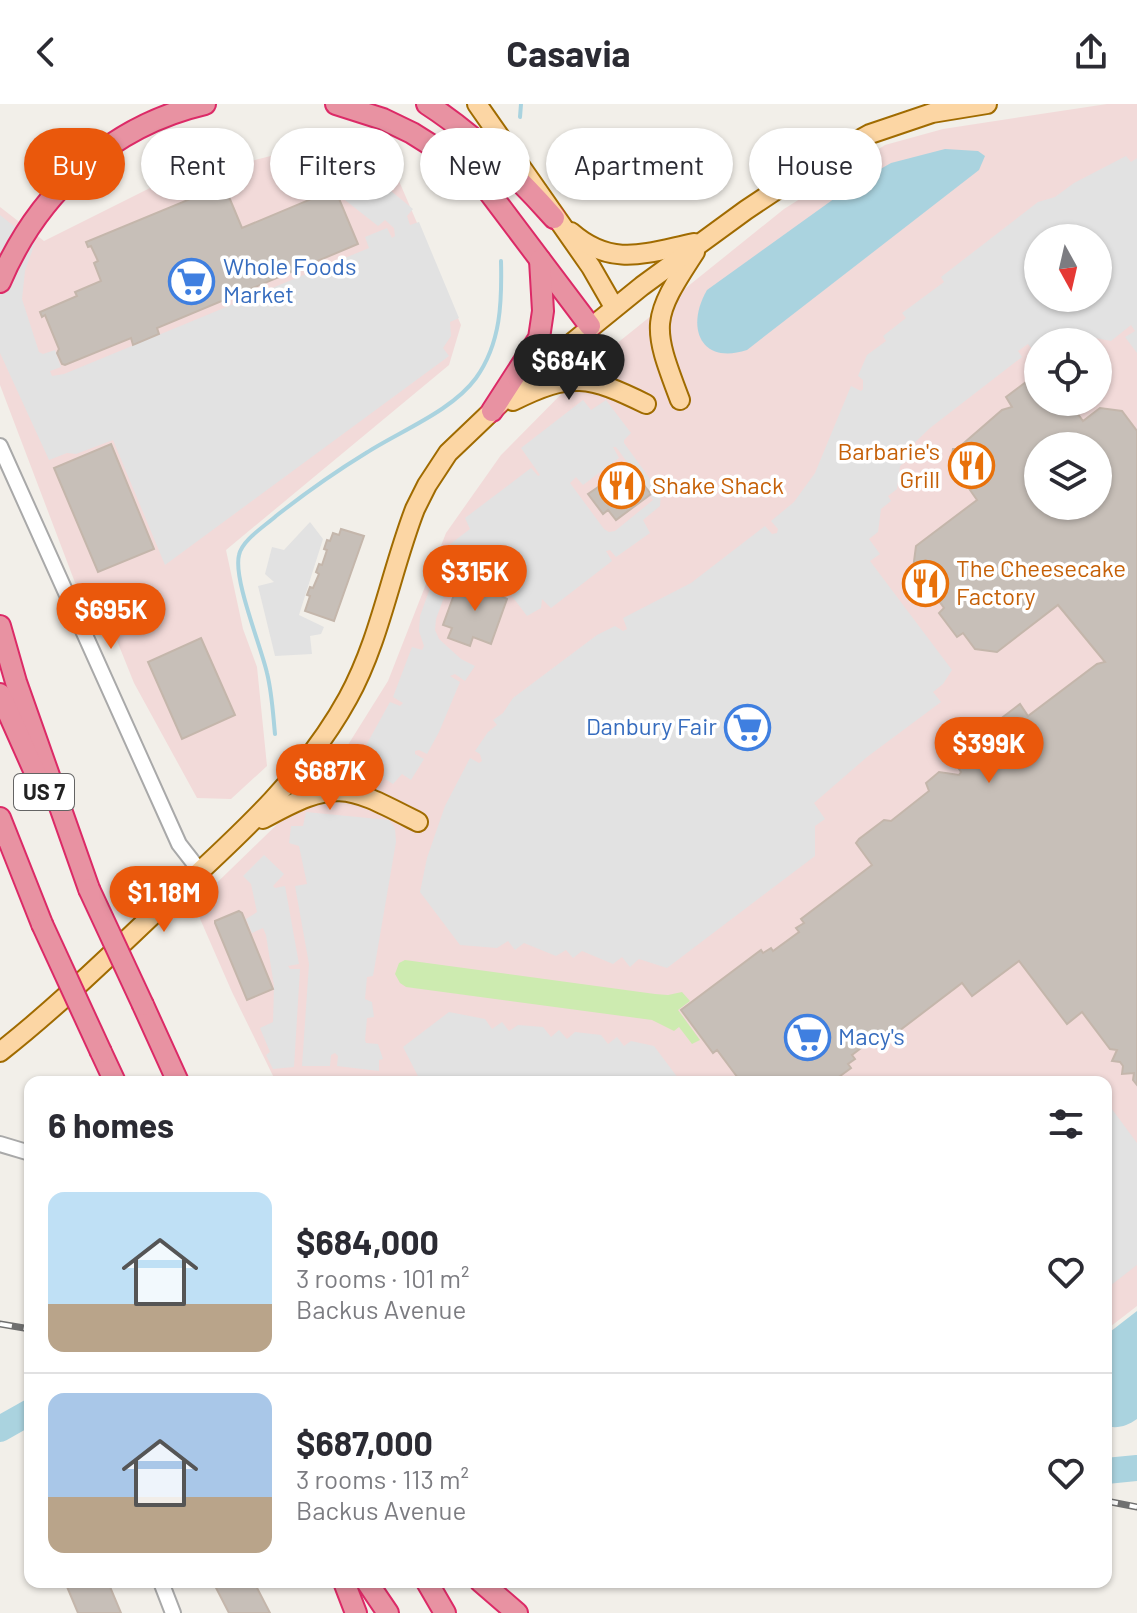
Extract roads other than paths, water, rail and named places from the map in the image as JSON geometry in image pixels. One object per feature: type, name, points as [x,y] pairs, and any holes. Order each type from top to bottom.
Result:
[{"type":"highway","points":[[0,282],[23,236],[55,193],[77,170],[128,133],[158,119],[205,104]]},
{"type":"highway","points":[[336,104],[383,119],[439,150],[489,192],[590,326]]},
{"type":"highway","points":[[427,104],[509,169],[554,218]]},
{"type":"highway","points":[[492,411],[539,338],[543,311],[540,260]]},
{"type":"highway","points":[[0,626],[16,682],[89,889]]},
{"type":"highway","name":"US 7","points":[[0,694],[175,1076]]},
{"type":"highway","points":[[0,818],[42,924]]},
{"type":"highway","name":"US 7","points":[[0,833],[112,1076]]},
{"type":"highway","points":[[346,1588],[356,1613]]},
{"type":"highway","points":[[371,1588],[388,1613]]},
{"type":"highway","points":[[430,1588],[445,1613]]},
{"type":"highway","points":[[488,1588],[517,1613]]},
{"type":"main road","points":[[477,104],[591,267],[614,307]]},
{"type":"main road","points":[[0,1052],[100,965],[243,830],[297,774],[348,699],[369,652],[407,529],[427,485],[448,453],[590,326],[782,185],[870,134],[932,113],[987,104]]},
{"type":"main road","points":[[554,218],[583,242],[608,255],[634,255],[703,241]]},
{"type":"main road","points":[[680,400],[662,349],[659,319],[669,292],[703,241]]},
{"type":"main road","points":[[492,411],[536,389],[571,380],[601,383],[646,404]]},
{"type":"main road","points":[[243,830],[290,803],[338,790],[363,794],[418,822]]},
{"type":"street","points":[[0,446],[179,844],[200,871]]},
{"type":"street","points":[[0,1144],[24,1151]]},
{"type":"street","points":[[163,1588],[173,1613]]},
{"type":"water","points":[[945,149],[978,151],[985,156],[979,170],[747,350],[731,353],[708,348],[698,330],[701,304],[707,290],[832,200],[882,200],[882,168]]},
{"type":"water","points":[[1137,1311],[1137,1419],[1114,1427],[1112,1427],[1112,1330]]},
{"type":"waterway","points":[[520,117],[521,104]]},
{"type":"waterway","points":[[275,734],[267,673],[240,580],[238,566],[241,549],[260,529],[320,483],[440,410],[466,390],[491,351],[500,307],[501,261]]},
{"type":"waterway","points":[[0,1429],[24,1415]]},
{"type":"waterway","points":[[1112,1470],[1137,1468]]},
{"type":"railway","points":[[0,1324],[24,1328]]},
{"type":"railway","points":[[1112,1502],[1137,1507]]},
{"type":"place","name":"Whole Foods Market","points":[[192,281]]},
{"type":"place","name":"Barbarie's Grill","points":[[971,466]]},
{"type":"place","name":"Shake Shack","points":[[621,486]]},
{"type":"place","name":"The Cheesecake Factory","points":[[925,583]]},
{"type":"place","name":"Danbury Fair","points":[[748,727]]},
{"type":"place","name":"Macy's","points":[[807,1037]]}]
